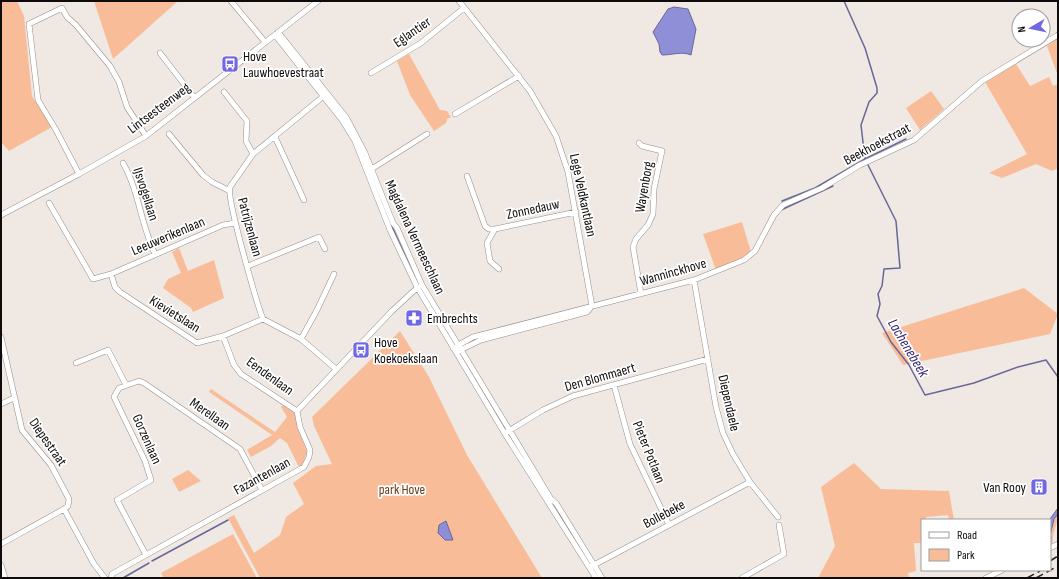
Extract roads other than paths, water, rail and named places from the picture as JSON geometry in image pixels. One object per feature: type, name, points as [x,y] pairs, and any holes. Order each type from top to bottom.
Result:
[{"type":"street","points":[[231,1],[265,42]]},
{"type":"street","name":"Lintsesteenweg","points":[[1,216],[146,136],[318,1]]},
{"type":"street","name":"Lege Veldkantlaan","points":[[459,1],[519,76],[540,106],[556,136],[568,172],[592,306]]},
{"type":"street","points":[[79,174],[56,130],[38,100],[29,24],[62,8],[67,17],[76,25],[110,66],[119,82],[127,107],[146,136]]},
{"type":"street","name":"Eglantier","points":[[370,73],[421,43],[464,8]]},
{"type":"street","name":"Magdalena Vermeeschlaan","points":[[276,34],[325,94],[352,136],[369,170],[390,230],[420,286],[507,432],[592,566],[602,578]]},
{"type":"street","name":"Beekhoekstraat","points":[[755,251],[774,215],[783,205],[822,188],[860,165],[914,140],[982,81],[1058,35]]},
{"type":"street","points":[[160,54],[194,97]]},
{"type":"street","points":[[454,114],[519,76]]},
{"type":"street","points":[[224,92],[247,121],[246,141],[253,154]]},
{"type":"street","name":"Patrijzenlaan","points":[[263,319],[235,223],[228,190],[253,154],[325,94]]},
{"type":"street","points":[[169,134],[203,175],[212,182],[228,190]]},
{"type":"street","points":[[369,170],[427,134]]},
{"type":"street","points":[[275,137],[304,200]]},
{"type":"street","name":"Wayenborg","points":[[639,143],[642,146],[662,151],[654,189],[654,206],[651,219],[636,239],[633,247],[641,294]]},
{"type":"street","name":"IJsvogellaan","points":[[123,163],[132,181],[146,234],[155,254]]},
{"type":"street","name":"Zonnedauw","points":[[467,176],[485,226],[489,229],[576,212]]},
{"type":"street","name":"Leeuwerikenlaan","points":[[49,203],[93,279],[98,279],[111,274],[223,226],[235,223]]},
{"type":"street","name":"Zonnedauw","points":[[495,229],[487,243],[490,261],[499,269]]},
{"type":"street","points":[[248,266],[319,237],[326,249]]},
{"type":"street","name":"Wanninckhove","points":[[457,349],[473,337],[694,280],[744,260],[755,251]]},
{"type":"street","name":"Kievietslaan","points":[[111,274],[115,287],[120,292],[197,343],[223,336],[263,319]]},
{"type":"street","points":[[301,340],[334,274]]},
{"type":"street","name":"Diependaele","points":[[694,280],[716,408],[723,433],[732,454],[750,482],[778,517]]},
{"type":"street","points":[[297,411],[336,369],[420,286]]},
{"type":"street","points":[[263,319],[301,340],[336,369]]},
{"type":"street","name":"Eendenlaan","points":[[223,336],[234,365],[241,374],[297,411]]},
{"type":"street","name":"Diepestraat","points":[[1,337],[22,430],[52,464],[69,499],[68,506],[64,509]]},
{"type":"street","points":[[76,363],[108,350],[126,385]]},
{"type":"street","name":"Den Blommaert","points":[[507,432],[561,401],[708,359]]},
{"type":"street","name":"Merellaan","points":[[126,385],[139,380],[240,449],[262,490]]},
{"type":"street","name":"Gorzenlaan","points":[[126,385],[117,391],[114,397],[145,460],[151,480],[117,500],[146,555]]},
{"type":"street","name":"Pieter Potlaan","points":[[614,385],[630,444],[669,525]]},
{"type":"street","points":[[1,404],[14,398]]},
{"type":"street","name":"Fazantenlaan","points":[[111,578],[112,574],[304,467],[310,450],[300,427],[297,411]]},
{"type":"street","name":"Bollebeke","points":[[592,566],[750,482]]},
{"type":"street","points":[[1,544],[64,509],[94,564],[104,578]]},
{"type":"street","points":[[746,577],[784,554],[784,548],[778,525]]},
{"type":"street","points":[[1,565],[5,578]]},
{"type":"street","name":"Magdalena Vermeeschlaan","points":[[592,566],[596,578]]},
{"type":"street","points":[[986,578],[1000,571]]},
{"type":"water","points":[[674,7],[688,9],[696,29],[691,55],[680,53],[662,55],[660,52],[659,44],[653,32],[668,9]]},
{"type":"water","points":[[1058,508],[1058,514],[1054,519],[1051,532],[1050,519]]},
{"type":"water","points":[[446,521],[453,540],[445,540],[438,533],[439,525]]},
{"type":"waterway","points":[[844,1],[865,48],[877,88],[877,93],[869,102],[861,125],[865,159]]},
{"type":"waterway","points":[[782,201],[815,188],[865,159],[906,139]]},
{"type":"waterway","name":"Lachenebeek","points":[[867,163],[896,221],[900,268],[884,269],[882,286],[878,294],[880,304],[877,316],[891,342],[909,365],[925,395],[974,383],[1018,367],[1046,360],[1058,377]]},
{"type":"waterway","points":[[781,210],[833,186]]},
{"type":"waterway","points":[[376,187],[388,217]]},
{"type":"waterway","points":[[390,222],[413,273]]},
{"type":"waterway","points":[[472,374],[496,412]]},
{"type":"waterway","points":[[557,513],[586,556]]},
{"type":"waterway","points":[[152,561],[228,520]]},
{"type":"waterway","points":[[123,578],[149,563]]},
{"type":"railway","points":[[1051,560],[1058,556]]},
{"type":"railway","points":[[1051,570],[1058,566]]},
{"type":"railway","points":[[1027,578],[1040,571]]},
{"type":"railway","points":[[1036,578],[1049,571]]},
{"type":"place","name":"Hove Lauwhoevestraat","points":[[230,64]]},
{"type":"place","name":"Embrechts","points":[[414,318]]},
{"type":"place","name":"Hove Koekoekslaan","points":[[361,350]]},
{"type":"place","name":"Van Rooy","points":[[1039,487]]},
{"type":"park label","name":"park Hove","points":[[402,489]]}]
